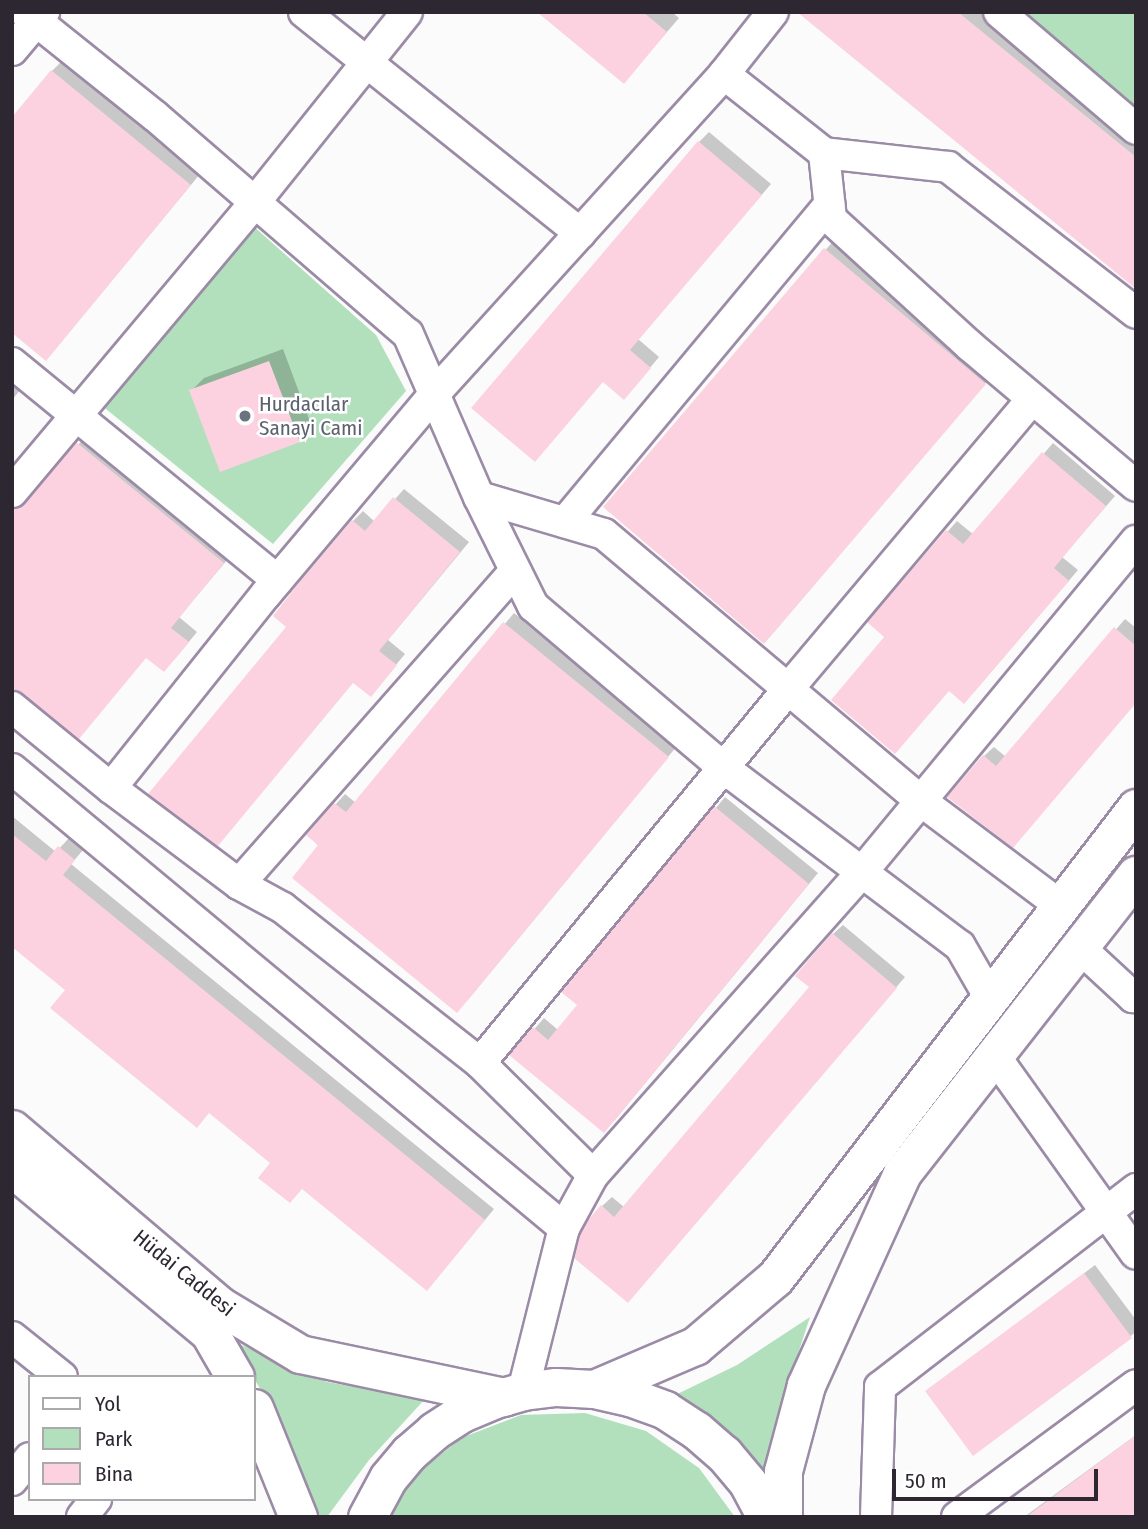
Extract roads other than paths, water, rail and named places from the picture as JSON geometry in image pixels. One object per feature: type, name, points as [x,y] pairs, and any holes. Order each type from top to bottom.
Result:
[{"type":"street","points":[[304,12],[365,64],[579,233]]},
{"type":"street","points":[[12,492],[255,202],[407,12]]},
{"type":"street","points":[[999,12],[1136,129]]},
{"type":"street","points":[[12,50],[35,15],[408,334],[479,497],[533,606],[724,769],[960,946],[990,998]]},
{"type":"street","points":[[111,788],[277,580],[435,393],[724,74],[760,17]]},
{"type":"street","points":[[724,74],[824,153],[948,167],[1136,313]]},
{"type":"street","points":[[824,153],[831,219],[1032,399],[1136,486]]},
{"type":"street","points":[[565,522],[829,205]]},
{"type":"street","points":[[12,363],[277,580]]},
{"type":"street","points":[[480,1063],[788,689],[1032,399]]},
{"type":"street","points":[[479,497],[604,534],[921,801],[1061,906]]},
{"type":"street","points":[[514,1394],[564,1228],[593,1175],[862,872],[1136,541]]},
{"type":"street","points":[[239,884],[515,571]]},
{"type":"street","points":[[12,707],[111,788],[239,884],[284,908],[480,1063],[593,1175]]},
{"type":"street","points":[[12,769],[564,1228]]},
{"type":"street","points":[[594,1389],[695,1346],[775,1278],[1136,808]]},
{"type":"street","points":[[783,1517],[783,1471],[806,1385],[902,1173],[1136,875]]},
{"type":"street","points":[[1079,947],[1135,998]]},
{"type":"street","points":[[994,1055],[1136,1254]]},
{"type":"street","name":"Hüdai Caddesi","points":[[12,1129],[220,1306],[300,1354],[514,1394]]},
{"type":"street","name":"Hüdai Caddesi","points":[[12,1168],[209,1332],[234,1375]]},
{"type":"street","points":[[876,1517],[880,1387],[1136,1189]]},
{"type":"street","points":[[12,1336],[60,1375]]},
{"type":"street","points":[[957,1517],[1136,1385]]},
{"type":"street","points":[[367,1517],[388,1478],[409,1453],[434,1431],[462,1413],[514,1394],[556,1387],[594,1389],[630,1397],[665,1410],[696,1430],[740,1474],[766,1517]]},
{"type":"street","points":[[256,1413],[298,1517]]},
{"type":"street","points":[[12,1480],[28,1460]]},
{"type":"street","points":[[82,1517],[94,1501]]},
{"type":"place","name":"Hurdacılar Sanayi Cami","points":[[245,416]]}]
